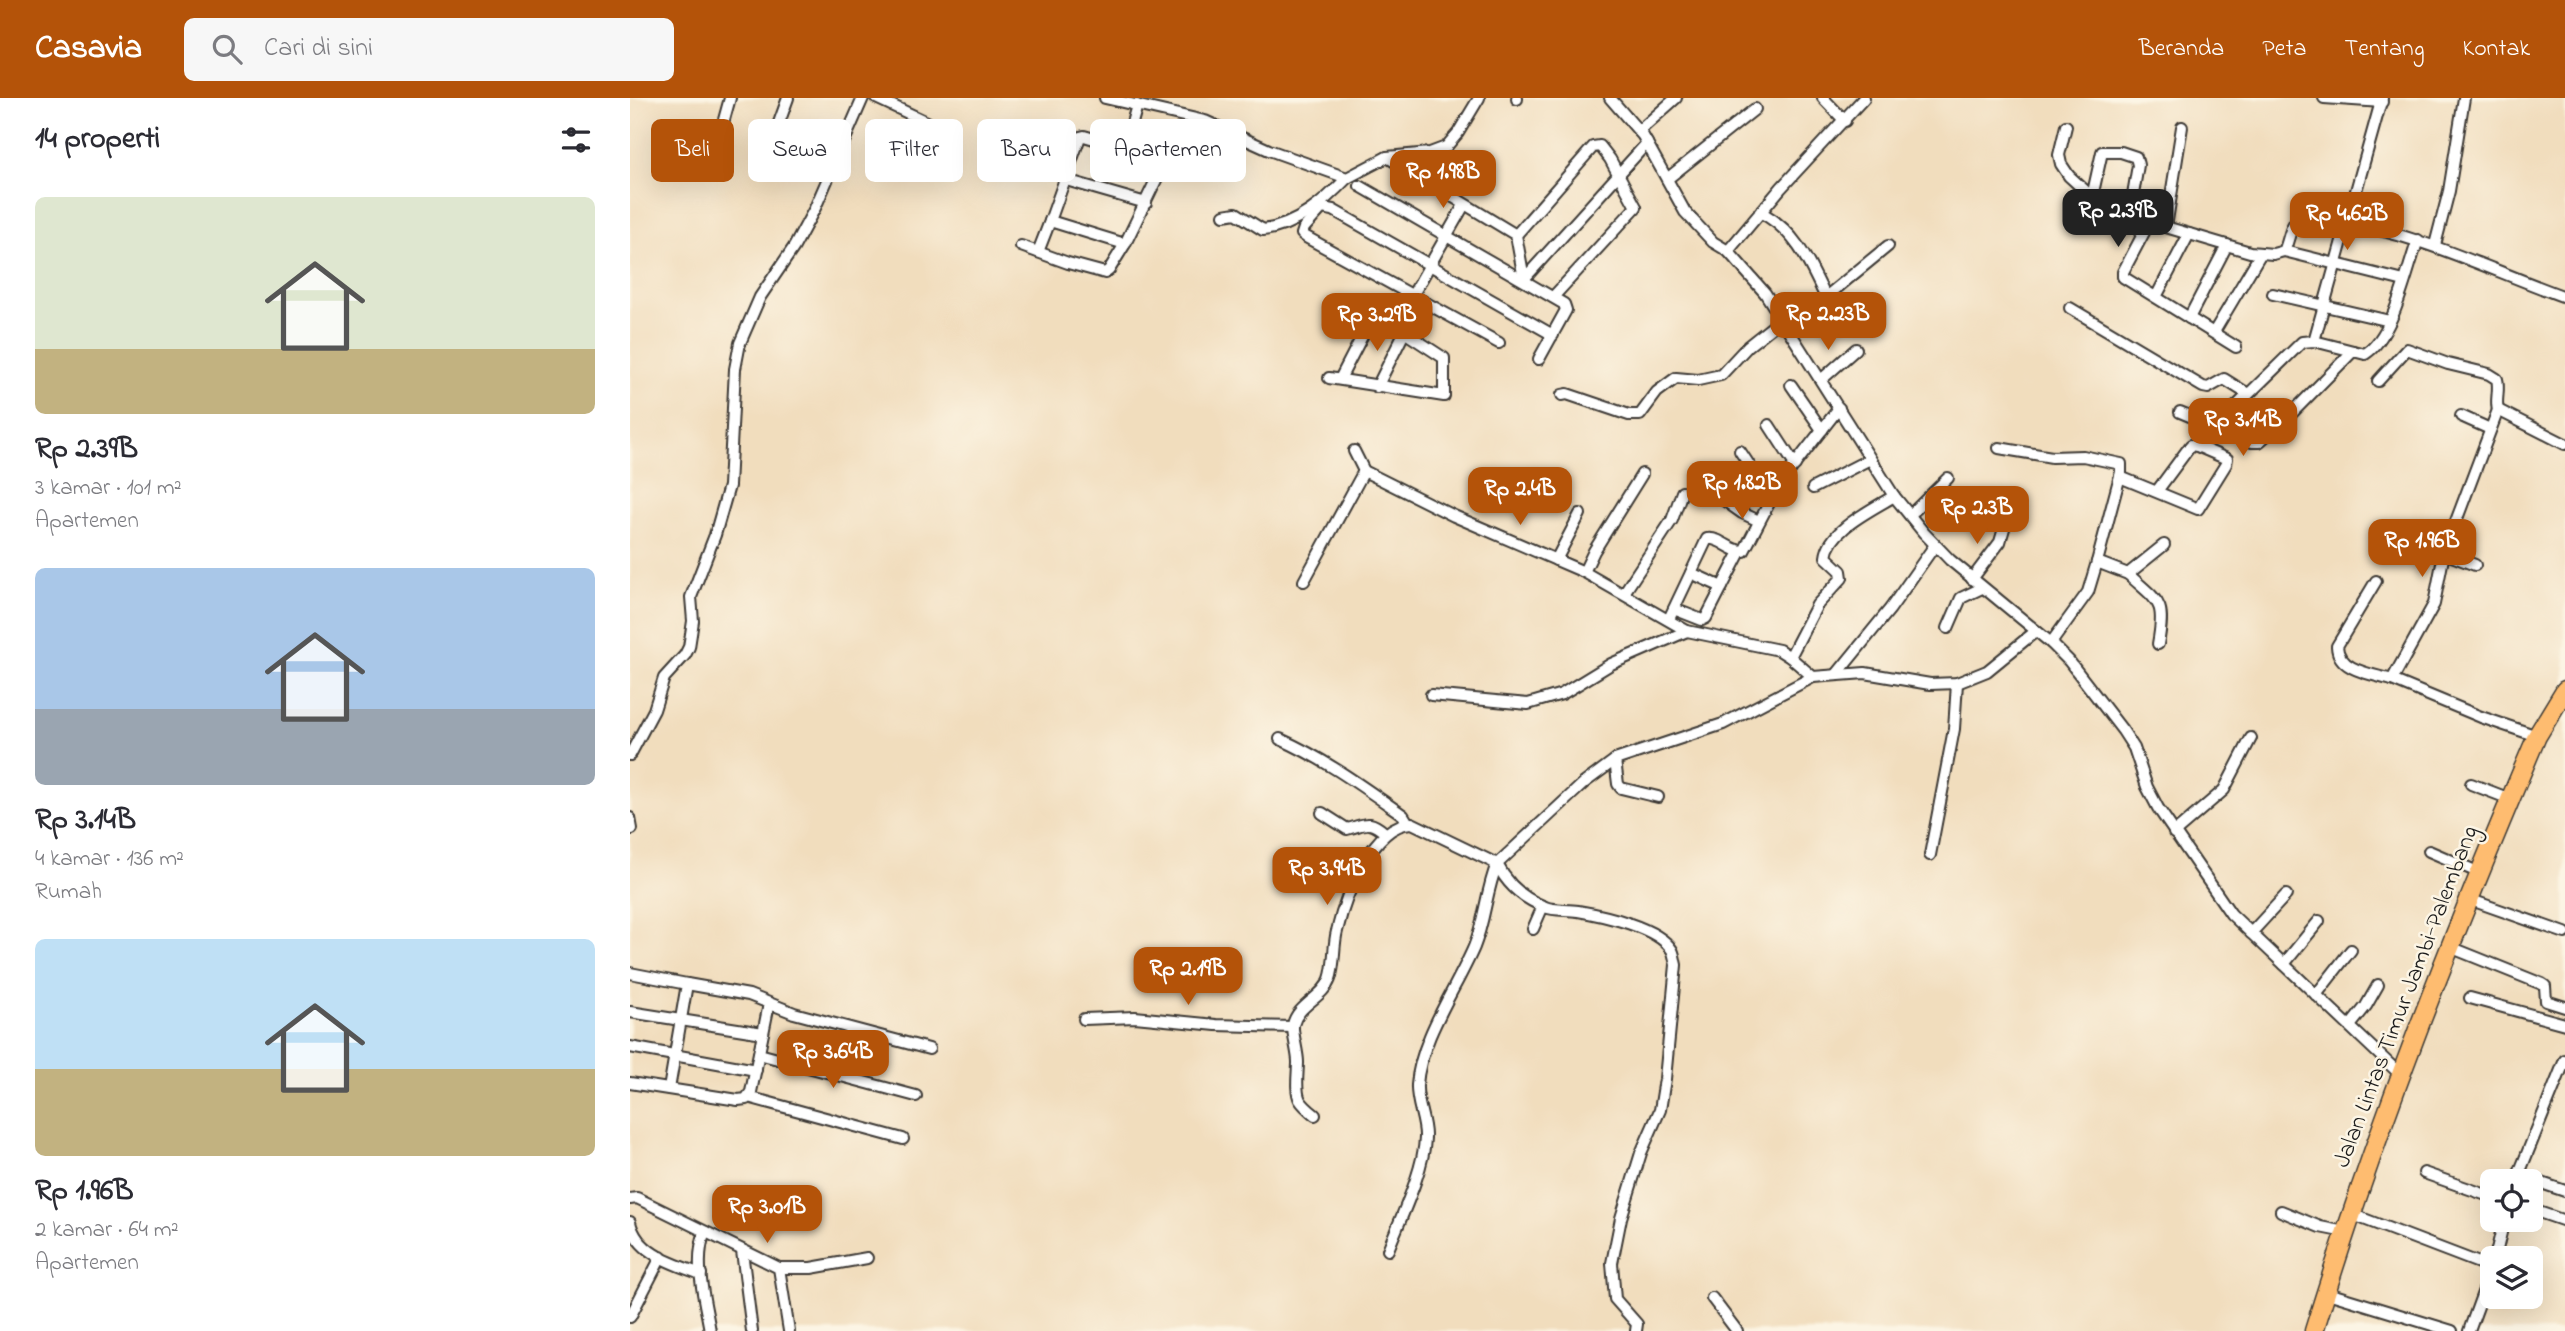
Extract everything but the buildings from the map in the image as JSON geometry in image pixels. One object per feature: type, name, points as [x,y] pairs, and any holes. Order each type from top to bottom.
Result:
[{"type":"highway","name":"Jalan Lintas Timur Jambi-Palembang","points":[[2314,1331],[2345,1232],[2480,873],[2537,736],[2565,690]]},
{"type":"highway","name":"Jalan Lintas Timur Jambi-Palembang","points":[[2320,1331],[2402,1075],[2542,738],[2565,700]]},
{"type":"street","points":[[724,119],[730,98]]},
{"type":"street","points":[[780,119],[788,98]]},
{"type":"street","points":[[630,755],[654,710],[664,678],[689,647],[693,621],[691,597],[715,535],[729,486],[735,369],[740,343],[760,297],[794,247],[815,208],[863,98]]},
{"type":"street","points":[[876,98],[921,119]]},
{"type":"street","points":[[1224,215],[1236,213],[1263,230],[1281,226],[1326,200],[1348,178],[1387,157],[1430,153],[1446,147],[1458,133],[1479,98]]},
{"type":"street","points":[[1610,98],[1647,143],[1685,212],[1713,242],[1728,251],[1765,293],[1894,496],[1935,545],[1982,588],[2052,643],[2084,680],[2134,748],[2147,786],[2174,833],[2231,914],[2402,1075]]},
{"type":"street","points":[[1639,131],[1676,98]]},
{"type":"street","points":[[1823,98],[1845,121]]},
{"type":"street","points":[[1728,251],[1803,163],[1864,98]]},
{"type":"street","points":[[2314,341],[2382,100],[2324,98]]},
{"type":"street","points":[[2435,245],[2449,191],[2464,98]]},
{"type":"street","points":[[1112,99],[1205,121],[1269,150],[1348,178]]},
{"type":"street","points":[[1133,119],[1137,105]]},
{"type":"street","points":[[1667,179],[1755,109]]},
{"type":"street","points":[[2066,126],[2059,155],[2061,163],[2069,176],[2105,209],[2227,245],[2261,253],[2284,251],[2404,281]]},
{"type":"street","points":[[2166,228],[2182,127]]},
{"type":"street","points":[[1076,149],[1080,137],[1090,138]]},
{"type":"street","points":[[1524,279],[1647,143]]},
{"type":"street","points":[[1516,235],[1595,145],[1601,148],[1637,204],[1553,297]]},
{"type":"street","points":[[2092,197],[2102,152],[2121,152],[2136,157],[2139,160],[2129,218]]},
{"type":"street","points":[[1387,157],[1516,235],[1524,279]]},
{"type":"street","points":[[1038,252],[1065,182]]},
{"type":"street","points":[[1073,182],[1146,203]]},
{"type":"street","points":[[1021,246],[1105,273],[1110,270],[1125,244],[1156,182]]},
{"type":"street","points":[[1360,187],[1564,304],[1567,309],[1539,359]]},
{"type":"street","points":[[1377,387],[1413,295],[1444,236],[1464,205]]},
{"type":"street","points":[[1499,343],[1306,237],[1303,234],[1304,228],[1319,210],[1329,208],[1553,335]]},
{"type":"street","points":[[1760,212],[1786,230],[1806,257],[1825,296]]},
{"type":"street","points":[[2284,251],[2294,224],[2300,218],[2314,217],[2348,222],[2435,245],[2565,297]]},
{"type":"street","points":[[1050,221],[1125,244]]},
{"type":"street","points":[[2149,223],[2122,275],[2236,347]]},
{"type":"street","points":[[2156,297],[2189,234]]},
{"type":"street","points":[[2216,426],[2302,342],[2314,341],[2365,354],[2374,348],[2387,331],[2417,240]]},
{"type":"street","points":[[2189,318],[2227,245]]},
{"type":"street","points":[[1562,395],[1567,394],[1629,415],[1640,415],[1668,382],[1684,377],[1698,380],[1721,374],[1748,346],[1825,296],[1888,246]]},
{"type":"street","points":[[2214,332],[2261,253]]},
{"type":"street","points":[[2273,294],[2390,321]]},
{"type":"street","points":[[2070,308],[2203,387],[2210,387],[2224,379],[2248,394]]},
{"type":"street","points":[[1378,315],[1400,328],[1444,358],[1443,397],[1334,379],[1371,317],[1378,315]]},
{"type":"street","points":[[1821,380],[1856,349]]},
{"type":"street","points":[[2378,381],[2407,349],[2448,364],[2489,374],[2497,379],[2499,385],[2496,405],[2498,410],[2444,553],[2434,604],[2392,680]]},
{"type":"street","points":[[2180,411],[2252,442],[2265,439],[2353,351]]},
{"type":"street","points":[[1791,385],[1822,430]]},
{"type":"street","points":[[1354,451],[1364,471],[1454,516],[1584,572],[1672,614],[1702,620],[1706,618],[1772,498],[1839,408]]},
{"type":"street","points":[[2498,410],[2565,444]]},
{"type":"street","points":[[2461,416],[2490,429]]},
{"type":"street","points":[[1769,425],[1795,465]]},
{"type":"street","points":[[2120,477],[2198,509],[2227,459],[2191,446],[2157,491]]},
{"type":"street","points":[[1999,448],[2052,457],[2083,456],[2117,461],[2121,464],[2120,477],[2088,592],[2052,643]]},
{"type":"street","points":[[1740,451],[1772,498]]},
{"type":"street","points":[[1813,488],[1870,459]]},
{"type":"street","points":[[1304,581],[1364,471]]},
{"type":"street","points":[[1584,572],[1642,474]]},
{"type":"street","points":[[1910,515],[1948,478]]},
{"type":"street","points":[[1713,487],[1731,506],[1759,521]]},
{"type":"street","points":[[1624,593],[1672,520],[1682,492]]},
{"type":"street","points":[[1790,657],[1817,605],[1842,578],[1841,571],[1826,557],[1830,542],[1838,532],[1894,496]]},
{"type":"street","points":[[1556,560],[1580,514]]},
{"type":"street","points":[[1972,579],[2000,542],[2005,525]]},
{"type":"street","points":[[1672,614],[1707,539],[1716,539],[1740,552]]},
{"type":"street","points":[[1837,674],[1890,609],[1935,545]]},
{"type":"street","points":[[2128,574],[2164,545]]},
{"type":"street","points":[[2444,553],[2475,565]]},
{"type":"street","points":[[2097,562],[2128,574],[2161,607],[2163,615],[2158,644]]},
{"type":"street","points":[[1691,573],[1722,587]]},
{"type":"street","points":[[2376,581],[2337,646],[2337,656],[2344,664],[2537,736]]},
{"type":"street","points":[[1948,628],[1961,598],[1982,588]]},
{"type":"street","points":[[1672,614],[1687,631],[1768,648],[1790,657],[1813,677]]},
{"type":"street","points":[[1431,695],[1528,704],[1562,694],[1611,664],[1687,631]]},
{"type":"street","points":[[1388,1250],[1418,1170],[1425,1139],[1417,1086],[1424,1058],[1441,1013],[1473,948],[1483,921],[1490,881],[1497,864],[1584,783],[1615,761],[1723,724],[1813,677],[1865,673],[1930,684],[1957,683],[1987,671],[2036,631]]},
{"type":"street","points":[[1930,855],[1954,729],[1957,683]]},
{"type":"street","points":[[2174,833],[2224,790],[2251,737]]},
{"type":"street","points":[[1280,739],[1312,753],[1403,815],[1408,823]]},
{"type":"street","points":[[1615,761],[1619,786],[1629,792],[1658,797]]},
{"type":"street","points":[[2471,784],[2510,799]]},
{"type":"street","points":[[1322,813],[1347,829],[1365,822],[1377,826],[1385,833]]},
{"type":"street","points":[[1315,1115],[1298,1096],[1297,1041],[1293,1027],[1302,1010],[1322,991],[1330,979],[1343,906],[1363,865],[1385,833],[1400,824],[1408,823],[1436,833],[1497,864],[1518,892],[1543,906],[1612,918],[1654,934],[1672,950],[1676,965],[1665,1079],[1660,1110],[1641,1153],[1620,1218],[1612,1263],[1615,1299],[1637,1324],[1636,1331]]},
{"type":"street","points":[[2429,851],[2480,873]]},
{"type":"street","points":[[2251,933],[2286,895]]},
{"type":"street","points":[[2474,901],[2565,933]]},
{"type":"street","points":[[1533,929],[1543,906]]},
{"type":"street","points":[[2284,964],[2319,921]]},
{"type":"street","points":[[2455,949],[2542,984],[2545,986],[2546,1000],[2565,1007]]},
{"type":"street","points":[[2316,995],[2351,950]]},
{"type":"street","points":[[630,973],[728,990],[794,1013],[929,1049]]},
{"type":"street","points":[[669,1089],[687,984]]},
{"type":"street","points":[[2350,1026],[2367,1006],[2378,985]]},
{"type":"street","points":[[2470,998],[2565,1024]]},
{"type":"street","points":[[748,1097],[769,1004]]},
{"type":"street","points":[[630,1012],[763,1033]]},
{"type":"street","points":[[1084,1020],[1135,1017],[1216,1025],[1293,1027]]},
{"type":"street","points":[[630,1047],[755,1070]]},
{"type":"street","points":[[759,1054],[916,1096]]},
{"type":"street","points":[[2521,1169],[2562,1076],[2565,1060]]},
{"type":"street","points":[[630,1083],[738,1100],[748,1097],[903,1139]]},
{"type":"street","points":[[2424,1173],[2480,1193]]},
{"type":"street","points":[[2543,1185],[2565,1191]]},
{"type":"street","points":[[630,1199],[637,1198],[779,1268],[811,1268],[867,1258]]},
{"type":"street","points":[[2281,1211],[2320,1227],[2345,1232]]},
{"type":"street","points":[[2543,1213],[2565,1221]]},
{"type":"street","points":[[2356,1216],[2480,1263]]},
{"type":"street","points":[[630,1222],[638,1242],[661,1257],[701,1274]]},
{"type":"street","points":[[705,1232],[700,1248],[701,1274],[710,1331]]},
{"type":"street","points":[[742,1251],[752,1331]]},
{"type":"street","points":[[630,1317],[661,1257]]},
{"type":"street","points":[[779,1268],[789,1331]]},
{"type":"street","points":[[2331,1294],[2452,1331]]},
{"type":"street","points":[[1712,1298],[1737,1331]]},
{"type":"street","points":[[2469,1331],[2480,1301]]}]
